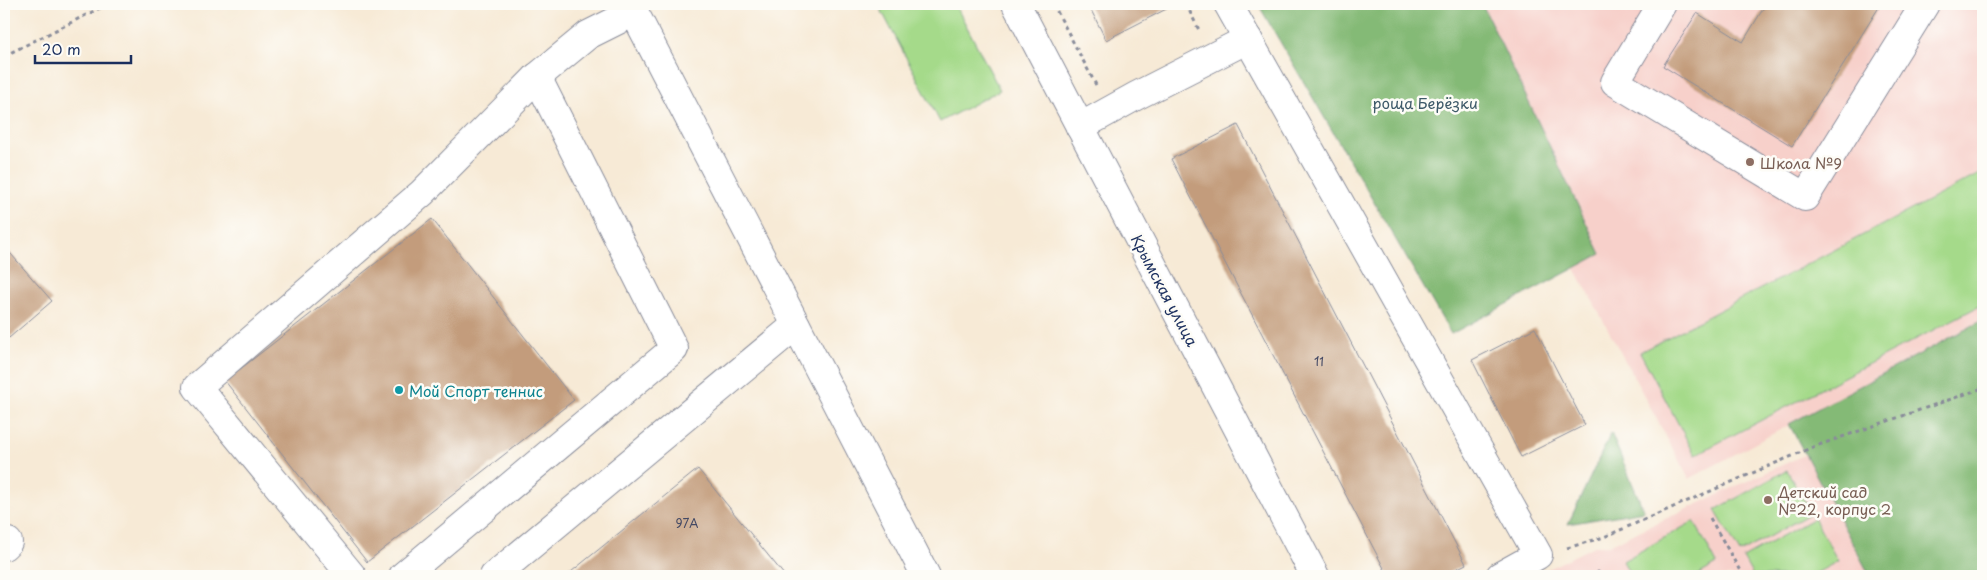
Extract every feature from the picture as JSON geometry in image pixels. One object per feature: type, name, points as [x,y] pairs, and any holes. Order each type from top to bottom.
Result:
[{"type":"street","name":"Крымская улица","points":[[1016,4],[1315,576]]},
{"type":"street","points":[[1228,4],[1538,555],[1500,576]]},
{"type":"street","points":[[1662,4],[1614,82],[1805,198],[1925,4]]},
{"type":"street","points":[[352,576],[197,387],[422,193],[536,76],[588,35],[632,8],[926,576]]},
{"type":"street","points":[[1080,127],[1248,39]]},
{"type":"street","points":[[404,576],[674,349],[536,76]]},
{"type":"street","points":[[494,576],[796,325]]},
{"type":"path","points":[[4,56],[108,4]]},
{"type":"path","points":[[1538,555],[1552,553],[1604,537],[1813,448],[1983,388]]},
{"type":"path","points":[[1710,518],[1743,576]]},
{"type":"path","points":[[1590,576],[1598,572],[1600,576]]},
{"type":"shaded area","name":"Школа №9","points":[[1432,4],[1983,4],[1983,320],[1689,479]]},
{"type":"shaded area","name":"Детский сад №22, корпус 2","points":[[1806,454],[1870,576],[1534,576],[1594,546],[1609,545]]},
{"type":"green space","points":[[878,4],[955,4],[1000,90],[940,122]]},
{"type":"green space","name":"роща Берёзки","points":[[1258,4],[1482,4],[1601,254],[1451,334]]},
{"type":"green space","points":[[1983,172],[1983,304],[1695,455],[1640,352]]},
{"type":"green space","points":[[1983,320],[1983,576],[1870,576],[1789,424]]},
{"type":"green space","points":[[1611,433],[1644,511],[1568,524]]},
{"type":"green space","points":[[1787,470],[1811,513],[1740,553],[1715,510]]},
{"type":"green space","points":[[1814,518],[1838,561],[1811,576],[1753,576],[1743,558]]},
{"type":"green space","points":[[1694,521],[1717,564],[1696,576],[1631,576],[1623,561]]},
{"type":"building","points":[[1088,4],[1176,4],[1106,40]]},
{"type":"building","points":[[1766,4],[1881,4],[1792,146],[1663,66],[1697,13],[1743,42]]},
{"type":"building","points":[[1238,125],[1466,564],[1442,576],[1388,576],[1171,159]]},
{"type":"building","name":"Мой Спорт теннис","points":[[432,219],[574,400],[367,562],[225,381]]},
{"type":"building","points":[[4,246],[52,301],[9,338],[4,332]]},
{"type":"building","points":[[1535,328],[1585,425],[1521,457],[1472,360]]},
{"type":"building","points":[[698,469],[785,576],[566,576]]},
{"type":"place","name":"Школа №9","points":[[1750,162]]},
{"type":"place","name":"Мой Спорт теннис","points":[[399,390]]},
{"type":"place","name":"Детский сад №22, корпус 2","points":[[1768,500]]}]
